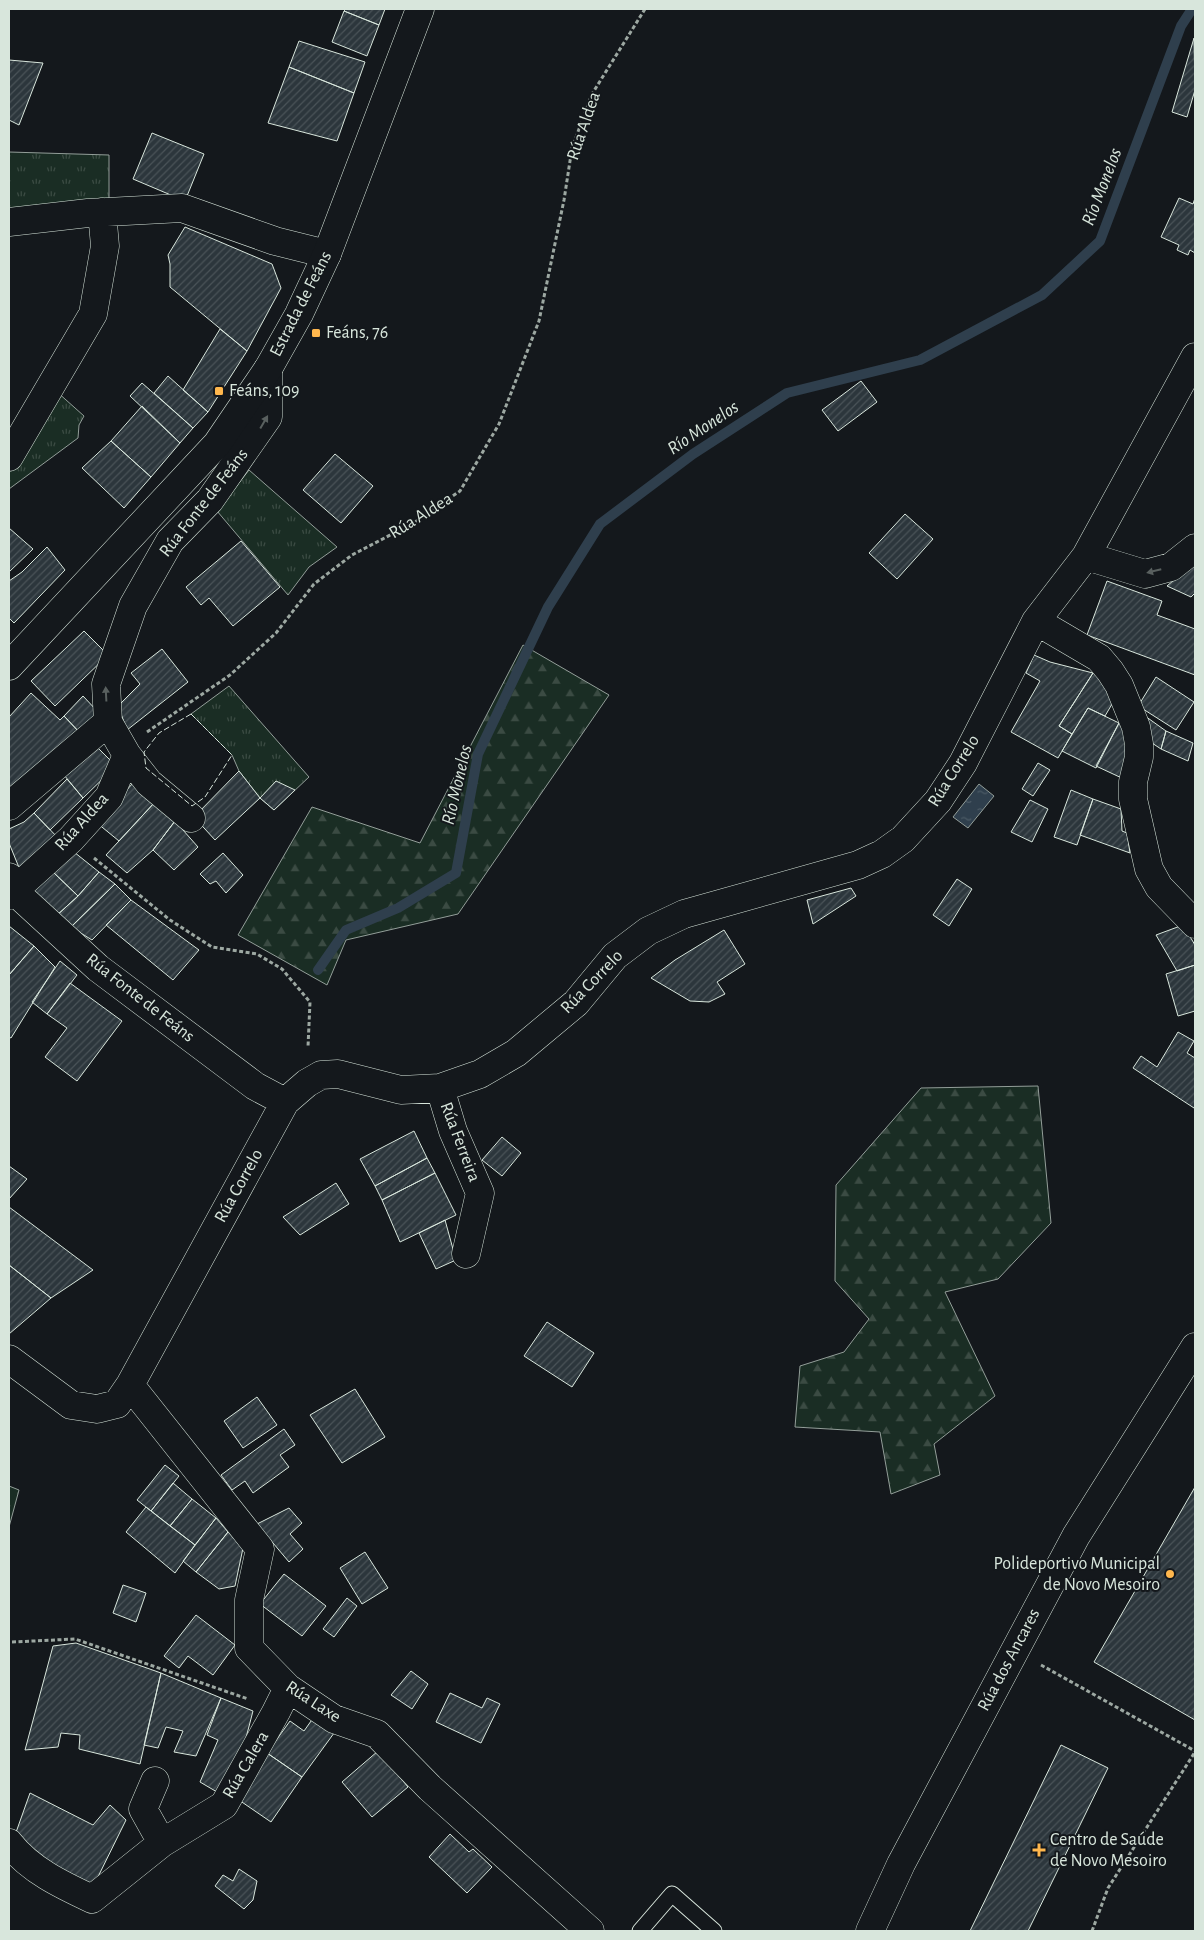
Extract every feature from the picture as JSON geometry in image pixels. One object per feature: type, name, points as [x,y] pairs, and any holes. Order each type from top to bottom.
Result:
[{"type":"street","name":"Estrada de Feáns","points":[[9,666],[217,444],[268,369],[299,314],[327,254],[420,9]]},
{"type":"street","points":[[9,222],[102,212],[182,208],[274,241],[327,254]]},
{"type":"street","points":[[9,457],[93,314],[105,246],[102,212]]},
{"type":"street","name":"Rúa Correlo","points":[[9,1359],[71,1404],[97,1409],[117,1404],[130,1385],[285,1102],[307,1083],[321,1075],[338,1074],[401,1090],[440,1088],[480,1074],[516,1053],[576,1003],[615,956],[648,931],[684,914],[858,865],[882,854],[903,838],[938,801],[963,763],[1036,622],[1086,556],[1195,357]]},
{"type":"street","name":"Rúa Fonte de Feáns","points":[[191,818],[149,783],[127,755],[108,722],[106,684],[133,606],[170,541],[210,500],[268,417],[268,369]]},
{"type":"street","points":[[1086,556],[1145,574],[1171,567],[1195,548]]},
{"type":"street","points":[[1036,622],[1099,658],[1119,685],[1136,726],[1139,744],[1139,757],[1132,782],[1133,799],[1149,869],[1159,887],[1195,924]]},
{"type":"street","points":[[9,806],[108,722]]},
{"type":"street","name":"Rúa Aldea","points":[[10,888],[70,839],[109,797],[127,755]]},
{"type":"street","name":"Rúa Fonte de Feáns","points":[[10,888],[98,968],[255,1086],[285,1102]]},
{"type":"street","name":"Rúa Ferreira","points":[[440,1088],[453,1131],[480,1193],[466,1254]]},
{"type":"street","name":"Rúa dos Ancares","points":[[870,1931],[901,1864],[1076,1536],[1195,1347]]},
{"type":"street","name":"Rúa Laxe","points":[[130,1385],[260,1549],[250,1600],[250,1648],[288,1688],[334,1719],[377,1734],[430,1788],[590,1931]]},
{"type":"street","name":"Rúa Calera","points":[[9,1843],[19,1856],[55,1881],[92,1899],[162,1842],[224,1805],[288,1688]]},
{"type":"street","points":[[155,1781],[143,1809],[162,1842]]},
{"type":"lane","points":[[640,1931],[672,1894],[714,1931]]},
{"type":"path","name":"Rúa Aldea","points":[[127,755],[148,730],[230,675],[276,633],[314,584],[352,555],[415,522],[460,491],[499,424],[539,321],[564,200],[572,148],[592,94],[645,9]]},
{"type":"path","points":[[70,839],[170,920],[212,947],[257,954],[282,969],[310,1002],[307,1083]]},
{"type":"path","points":[[12,1642],[75,1639],[254,1701],[288,1688]]},
{"type":"path","points":[[1014,1650],[1195,1751],[1108,1888],[1092,1931]]},
{"type":"green space","points":[[9,152],[109,155],[109,203],[9,211]]},
{"type":"green space","points":[[56,391],[84,416],[79,425],[78,438],[9,489],[9,467]]},
{"type":"green space","points":[[249,470],[337,547],[309,567],[288,595],[217,511]]},
{"type":"green space","points":[[523,645],[609,695],[458,914],[346,940],[327,985],[238,935],[312,807],[420,843]]},
{"type":"green space","points":[[229,686],[309,777],[274,810],[260,798],[239,771],[232,755],[191,714]]},
{"type":"green space","points":[[1038,1086],[1051,1223],[998,1279],[945,1292],[995,1396],[934,1444],[940,1475],[891,1494],[880,1432],[795,1427],[800,1366],[844,1352],[869,1319],[835,1281],[836,1185],[921,1088]]},
{"type":"green space","points":[[9,1486],[19,1490],[9,1527]]},
{"type":"water","points":[[979,784],[994,796],[968,828],[953,817]]},
{"type":"building","points":[[346,9],[385,9],[379,25],[344,11]]},
{"type":"building","points":[[344,11],[379,25],[367,56],[332,42]]},
{"type":"building","points":[[1194,38],[1195,90],[1187,117],[1172,112]]},
{"type":"building","points":[[299,41],[365,62],[354,93],[289,67]]},
{"type":"building","points":[[9,60],[43,63],[19,125],[9,120]]},
{"type":"building","points":[[289,67],[354,93],[337,141],[268,123]]},
{"type":"building","points":[[152,133],[204,154],[185,201],[133,179]]},
{"type":"building","points":[[1179,198],[1193,204],[1195,198],[1195,253],[1190,250],[1188,255],[1177,250],[1179,245],[1161,237]]},
{"type":"building","points":[[185,227],[272,264],[281,288],[247,351],[170,287],[168,255]]},
{"type":"building","points":[[220,329],[247,351],[208,412],[183,390]]},
{"type":"building","points":[[168,376],[208,412],[193,428],[154,393]]},
{"type":"building","points":[[861,381],[877,402],[838,431],[822,410]]},
{"type":"building","points":[[142,383],[193,428],[180,443],[130,396]]},
{"type":"building","points":[[142,406],[180,443],[151,477],[111,441]]},
{"type":"building","points":[[111,441],[151,477],[124,508],[82,468]]},
{"type":"building","points":[[335,454],[373,486],[341,523],[303,490]]},
{"type":"building","points":[[905,514],[933,539],[897,579],[869,553]]},
{"type":"building","points":[[9,528],[33,549],[9,572]]},
{"type":"building","points":[[241,541],[280,587],[233,626],[209,598],[201,605],[186,587]]},
{"type":"building","points":[[47,547],[65,570],[14,623],[9,618],[9,581],[22,572]]},
{"type":"building","points":[[1195,562],[1195,593],[1191,597],[1167,586]]},
{"type":"building","points":[[1107,581],[1162,601],[1157,615],[1195,629],[1195,675],[1087,635]]},
{"type":"building","points":[[84,631],[108,655],[55,706],[31,681]]},
{"type":"building","points":[[162,649],[188,682],[127,730],[118,706],[140,684],[131,673]]},
{"type":"building","points":[[1034,655],[1050,662],[1093,673],[1059,726],[1072,734],[1058,758],[1011,732],[1040,681],[1026,673]]},
{"type":"building","points":[[1093,673],[1107,679],[1115,699],[1105,716],[1088,708],[1072,734],[1059,726]]},
{"type":"building","points":[[1156,677],[1194,702],[1176,730],[1143,709],[1140,703]]},
{"type":"building","points":[[31,693],[60,720],[64,716],[81,734],[9,793],[9,717]]},
{"type":"building","points":[[83,696],[99,713],[81,734],[64,716]]},
{"type":"building","points":[[1088,708],[1119,723],[1096,768],[1062,751]]},
{"type":"building","points":[[1145,716],[1166,731],[1161,749],[1146,739]]},
{"type":"building","points":[[1119,723],[1130,729],[1126,780],[1096,766]]},
{"type":"building","points":[[1166,731],[1193,743],[1188,761],[1161,749]]},
{"type":"building","points":[[97,747],[116,766],[83,798],[64,775]]},
{"type":"building","points":[[1038,763],[1050,770],[1033,796],[1022,789]]},
{"type":"building","points":[[239,771],[260,798],[215,840],[194,817]]},
{"type":"building","points":[[67,779],[83,798],[50,830],[34,813]]},
{"type":"building","points":[[276,781],[295,790],[274,810],[260,798]]},
{"type":"building","points":[[133,783],[155,802],[119,841],[97,823]]},
{"type":"building","points":[[1071,790],[1093,799],[1077,845],[1054,837]]},
{"type":"building","points":[[1093,799],[1121,809],[1122,831],[1127,833],[1130,853],[1080,835]]},
{"type":"building","points":[[1030,800],[1048,809],[1032,842],[1011,832]]},
{"type":"building","points":[[155,802],[175,821],[153,850],[127,873],[106,855]]},
{"type":"building","points":[[34,813],[61,841],[20,870],[9,843],[9,829],[24,822]]},
{"type":"building","points":[[175,821],[198,847],[174,870],[153,850]]},
{"type":"building","points":[[74,852],[99,872],[78,896],[53,872]]},
{"type":"building","points":[[223,853],[243,875],[226,893],[216,881],[210,884],[200,874]]},
{"type":"building","points":[[50,869],[78,896],[55,917],[26,888]]},
{"type":"building","points":[[99,872],[115,884],[71,927],[55,917],[78,896]]},
{"type":"building","points":[[957,879],[972,889],[949,926],[933,915]]},
{"type":"building","points":[[115,884],[131,900],[92,940],[71,927]]},
{"type":"building","points":[[851,888],[856,896],[813,924],[807,900]]},
{"type":"building","points":[[131,900],[199,950],[173,980],[106,925]]},
{"type":"building","points":[[1183,925],[1195,945],[1195,965],[1177,971],[1156,935]]},
{"type":"building","points":[[9,926],[34,946],[9,975]]},
{"type":"building","points":[[724,930],[745,964],[717,982],[725,994],[709,1002],[690,1001],[651,978],[675,960]]},
{"type":"building","points":[[34,946],[55,967],[11,1038],[9,1037],[9,975]]},
{"type":"building","points":[[60,961],[77,975],[47,1014],[32,1002]]},
{"type":"building","points":[[1195,965],[1195,1011],[1178,1016],[1166,974]]},
{"type":"building","points":[[70,983],[122,1021],[77,1081],[45,1057],[67,1028],[47,1014]]},
{"type":"building","points":[[1178,1032],[1194,1041],[1187,1053],[1195,1058],[1194,1108],[1133,1068],[1141,1056],[1157,1067]]},
{"type":"building","points":[[414,1131],[427,1158],[375,1186],[360,1159]]},
{"type":"building","points":[[502,1137],[521,1153],[502,1176],[482,1160]]},
{"type":"building","points":[[427,1158],[435,1173],[382,1200],[375,1186]]},
{"type":"building","points":[[9,1166],[27,1179],[9,1199]]},
{"type":"building","points":[[435,1173],[456,1215],[400,1242],[382,1200]]},
{"type":"building","points":[[336,1183],[349,1204],[300,1235],[283,1217]]},
{"type":"building","points":[[9,1207],[93,1270],[51,1298],[9,1265]]},
{"type":"building","points":[[445,1220],[456,1260],[436,1269],[419,1233]]},
{"type":"building","points":[[9,1265],[51,1298],[9,1334]]},
{"type":"building","points":[[547,1322],[594,1353],[572,1387],[524,1356]]},
{"type":"building","points":[[355,1389],[385,1437],[342,1463],[310,1415]]},
{"type":"building","points":[[257,1397],[277,1425],[243,1448],[224,1421]]},
{"type":"building","points":[[284,1429],[295,1445],[280,1455],[289,1467],[253,1493],[245,1481],[232,1490],[221,1475]]},
{"type":"building","points":[[165,1465],[179,1476],[151,1511],[137,1500]]},
{"type":"building","points":[[173,1483],[192,1499],[170,1526],[151,1511]]},
{"type":"building","name":"Polideportivo Municipal de Novo Mesoiro","points":[[1195,1487],[1195,1720],[1094,1662]]},
{"type":"building","points":[[192,1499],[216,1518],[195,1545],[170,1526]]},
{"type":"building","points":[[146,1507],[195,1545],[175,1573],[126,1532]]},
{"type":"building","points":[[289,1508],[302,1523],[290,1534],[303,1549],[289,1562],[257,1524]]},
{"type":"building","points":[[216,1518],[228,1532],[196,1572],[183,1561]]},
{"type":"building","points":[[228,1532],[243,1548],[235,1586],[219,1589],[196,1572]]},
{"type":"building","points":[[365,1552],[388,1588],[362,1604],[340,1568]]},
{"type":"building","points":[[284,1574],[326,1606],[302,1636],[260,1604]]},
{"type":"building","points":[[123,1585],[146,1593],[136,1622],[113,1613]]},
{"type":"building","points":[[347,1598],[357,1606],[334,1637],[323,1629]]},
{"type":"building","points":[[196,1615],[235,1645],[213,1675],[188,1656],[179,1668],[164,1656]]},
{"type":"building","points":[[76,1643],[161,1673],[140,1764],[79,1749],[80,1735],[61,1733],[58,1747],[25,1750],[53,1646]]},
{"type":"building","points":[[411,1671],[428,1684],[412,1709],[391,1695]]},
{"type":"building","points":[[161,1673],[221,1698],[196,1756],[174,1752],[183,1731],[166,1727],[158,1748],[144,1745]]},
{"type":"building","points":[[450,1693],[482,1708],[487,1698],[500,1704],[481,1743],[436,1722]]},
{"type":"building","points":[[221,1698],[253,1711],[241,1757],[217,1792],[200,1782],[218,1740],[207,1735]]},
{"type":"building","points":[[316,1714],[337,1729],[302,1777],[267,1753],[290,1721],[304,1731]]},
{"type":"building","name":"Centro de Saúde de Novo Mesoiro","points":[[1061,1745],[1108,1768],[1028,1931],[970,1931]]},
{"type":"building","points":[[378,1751],[408,1787],[372,1817],[342,1782]]},
{"type":"building","points":[[267,1753],[302,1777],[271,1822],[236,1798]]},
{"type":"building","points":[[30,1793],[93,1825],[110,1805],[126,1820],[92,1889],[14,1838]]},
{"type":"building","points":[[450,1834],[469,1852],[473,1849],[492,1867],[467,1893],[429,1857]]},
{"type":"building","points":[[239,1869],[257,1881],[253,1900],[244,1909],[215,1886],[223,1875],[233,1881]]},
{"type":"waterway","name":"Río Monelos","points":[[318,970],[346,930],[398,908],[456,873],[478,754],[548,607],[600,524],[693,454],[787,393],[920,360],[1042,295],[1100,241],[1181,26],[1192,9]]},
{"type":"fence","points":[[191,714],[232,755],[205,797],[192,806],[146,768],[144,752],[159,733],[191,714]]},
{"type":"place","name":"Feáns, 76","points":[[316,333]]},
{"type":"place","name":"Feáns, 109","points":[[219,391]]},
{"type":"place","name":"Polideportivo Municipal de Novo Mesoiro","points":[[1170,1574]]},
{"type":"place","name":"Centro de Saúde de Novo Mesoiro","points":[[1039,1850]]}]
